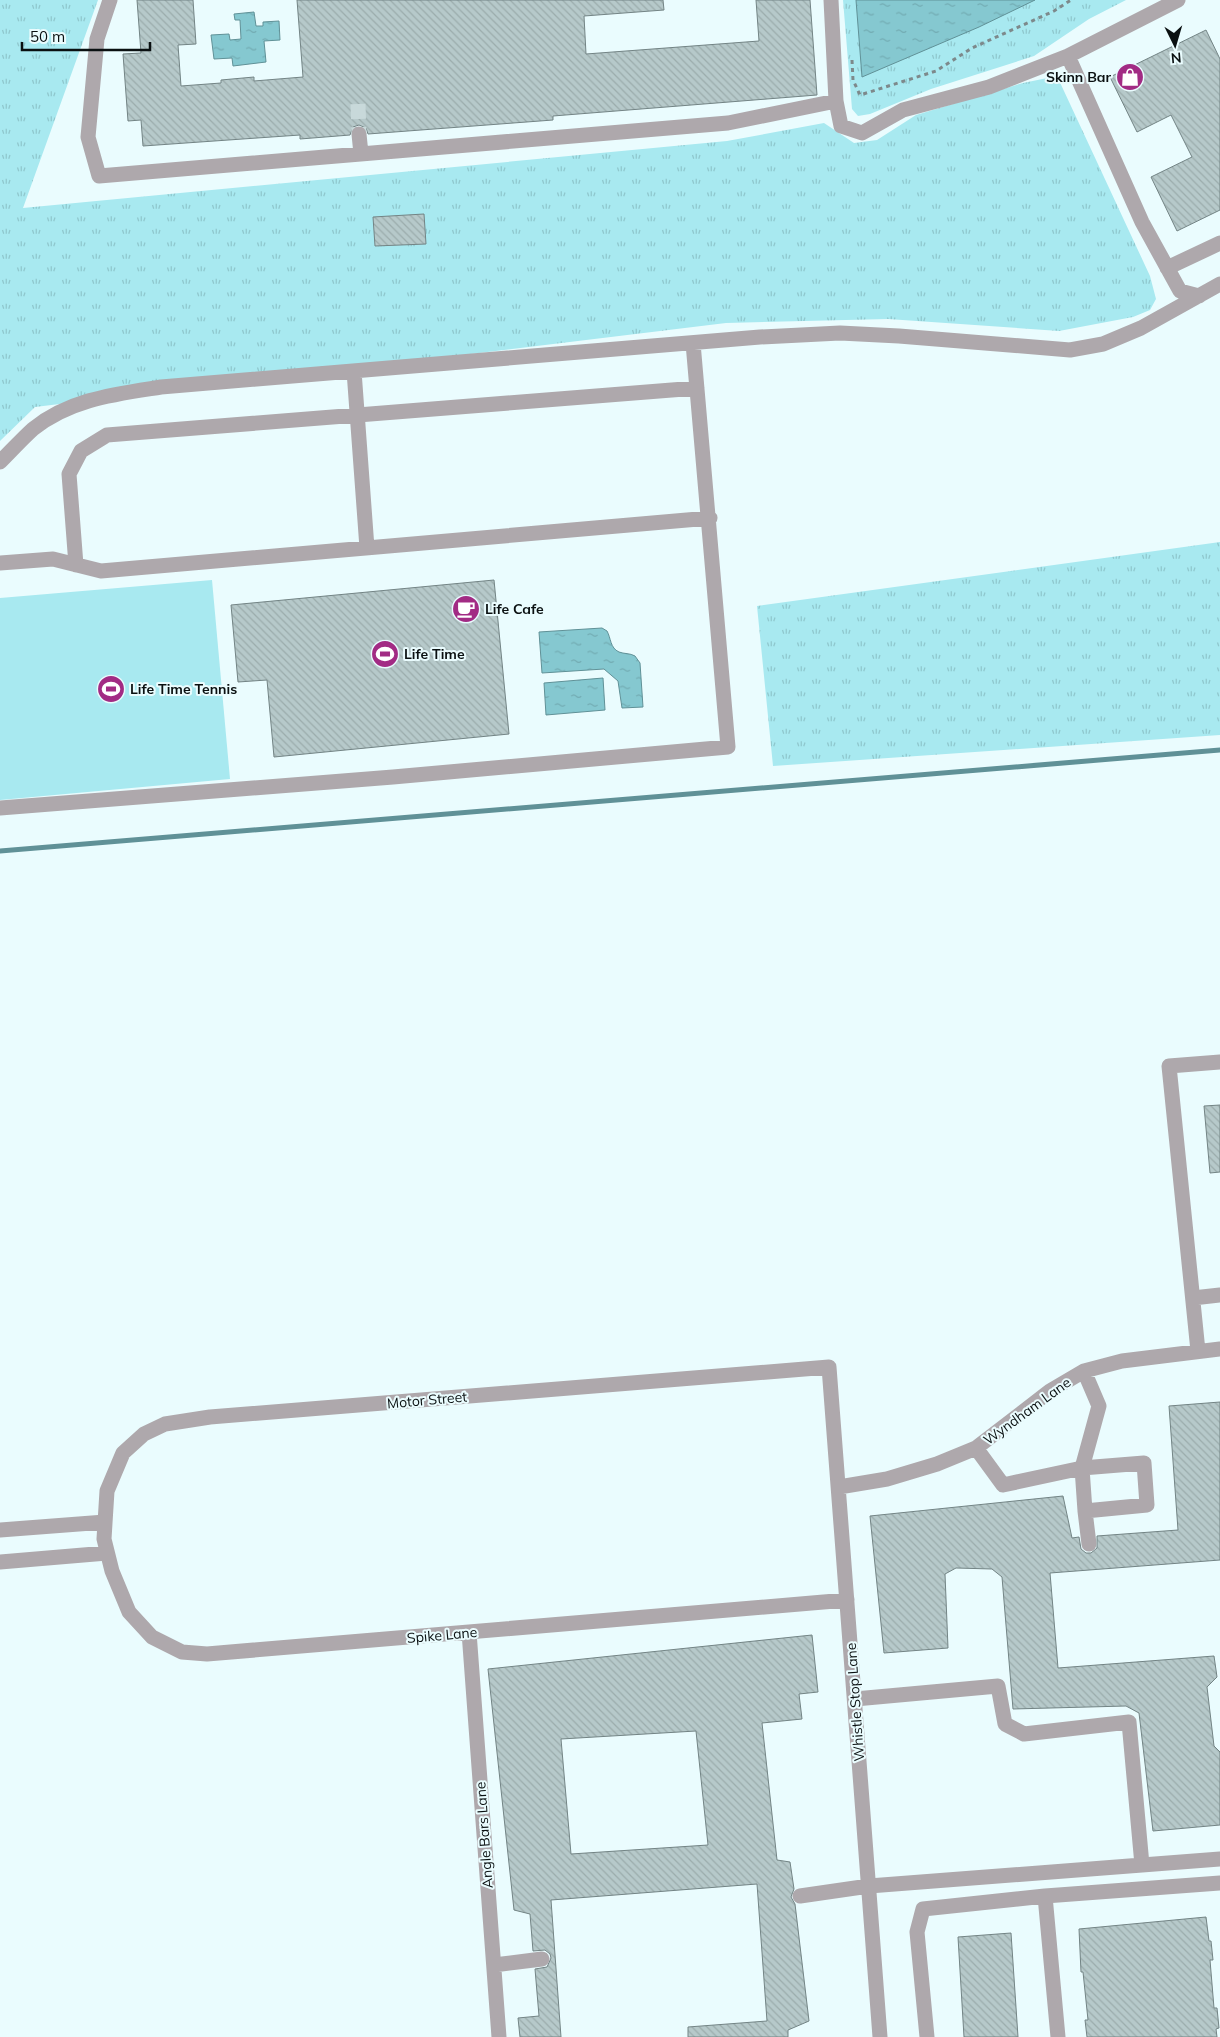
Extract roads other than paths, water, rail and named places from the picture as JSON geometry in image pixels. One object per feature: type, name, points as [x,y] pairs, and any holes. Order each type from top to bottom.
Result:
[{"type":"street","points":[[110,0],[97,39],[88,137],[99,176],[728,123],[836,101]]},
{"type":"street","points":[[831,0],[836,101],[841,126],[862,133],[903,110],[989,87],[1068,56],[1178,0]]},
{"type":"street","points":[[1068,56],[1142,222],[1167,268],[1180,291],[1199,296]]},
{"type":"street","points":[[359,134],[361,154]]},
{"type":"street","points":[[1167,268],[1220,243]]},
{"type":"street","points":[[0,462],[34,429],[60,412],[94,398],[161,387],[693,343],[840,333],[1070,350],[1111,341],[1141,328],[1220,284]]},
{"type":"street","points":[[0,808],[383,778],[728,747],[710,518],[693,343]]},
{"type":"street","points":[[354,371],[367,548]]},
{"type":"street","points":[[76,565],[69,474],[81,451],[107,435],[698,388]]},
{"type":"street","points":[[0,563],[53,560],[101,571],[710,518]]},
{"type":"street","points":[[1198,1351],[1169,1066],[1220,1062]]},
{"type":"street","points":[[1192,1298],[1220,1295]]},
{"type":"street","name":"Wyndham Lane","points":[[838,1488],[887,1479],[937,1464],[976,1448],[1050,1391],[1084,1372],[1122,1361],[1220,1349]]},
{"type":"street","name":"Whistle Stop Lane","points":[[829,1367],[880,2037]]},
{"type":"street","name":"Motor Street","points":[[106,1546],[107,1491],[122,1453],[144,1434],[165,1424],[210,1417],[829,1367]]},
{"type":"street","points":[[1084,1372],[1099,1406],[1082,1468],[1089,1544]]},
{"type":"street","points":[[976,1448],[1003,1485],[1082,1468],[1144,1463],[1147,1505],[1085,1511]]},
{"type":"street","points":[[0,1530],[105,1522]]},
{"type":"street","points":[[0,1562],[106,1546]]},
{"type":"street","name":"Spike Lane","points":[[106,1546],[112,1571],[129,1612],[152,1637],[182,1652],[207,1654],[847,1600]]},
{"type":"street","name":"Angle Bars Lane","points":[[469,1632],[499,2037]]},
{"type":"street","points":[[855,1699],[998,1686],[1005,1724],[1024,1734],[1129,1722],[1142,1866]]},
{"type":"street","points":[[800,1896],[869,1886],[1220,1859]]},
{"type":"street","points":[[927,2037],[917,1932],[923,1909],[1044,1896],[1220,1883]]},
{"type":"street","points":[[1044,1896],[1058,2037]]},
{"type":"street","points":[[494,1965],[542,1959]]},
{"type":"water","points":[[856,0],[1035,0],[979,27],[862,77]]},
{"type":"water","points":[[254,12],[256,26],[263,26],[263,22],[279,21],[280,40],[264,41],[266,62],[233,66],[232,58],[214,59],[211,35],[229,34],[230,40],[241,39],[240,20],[235,20],[234,14]]},
{"type":"water","points":[[602,628],[607,631],[616,650],[635,656],[640,663],[643,707],[622,708],[618,681],[604,669],[542,673],[539,632]]},
{"type":"water","points":[[603,678],[605,710],[546,715],[544,683]]},
{"type":"waterway","points":[[0,851],[1220,750]]},
{"type":"tunnel","points":[[358,104],[359,134]]},
{"type":"place","name":"Skinn Bar","points":[[1130,77]]},
{"type":"place","name":"Life Cafe","points":[[466,609]]},
{"type":"place","name":"Life Time","points":[[385,654]]},
{"type":"place","name":"Life Time Tennis","points":[[111,689]]}]
